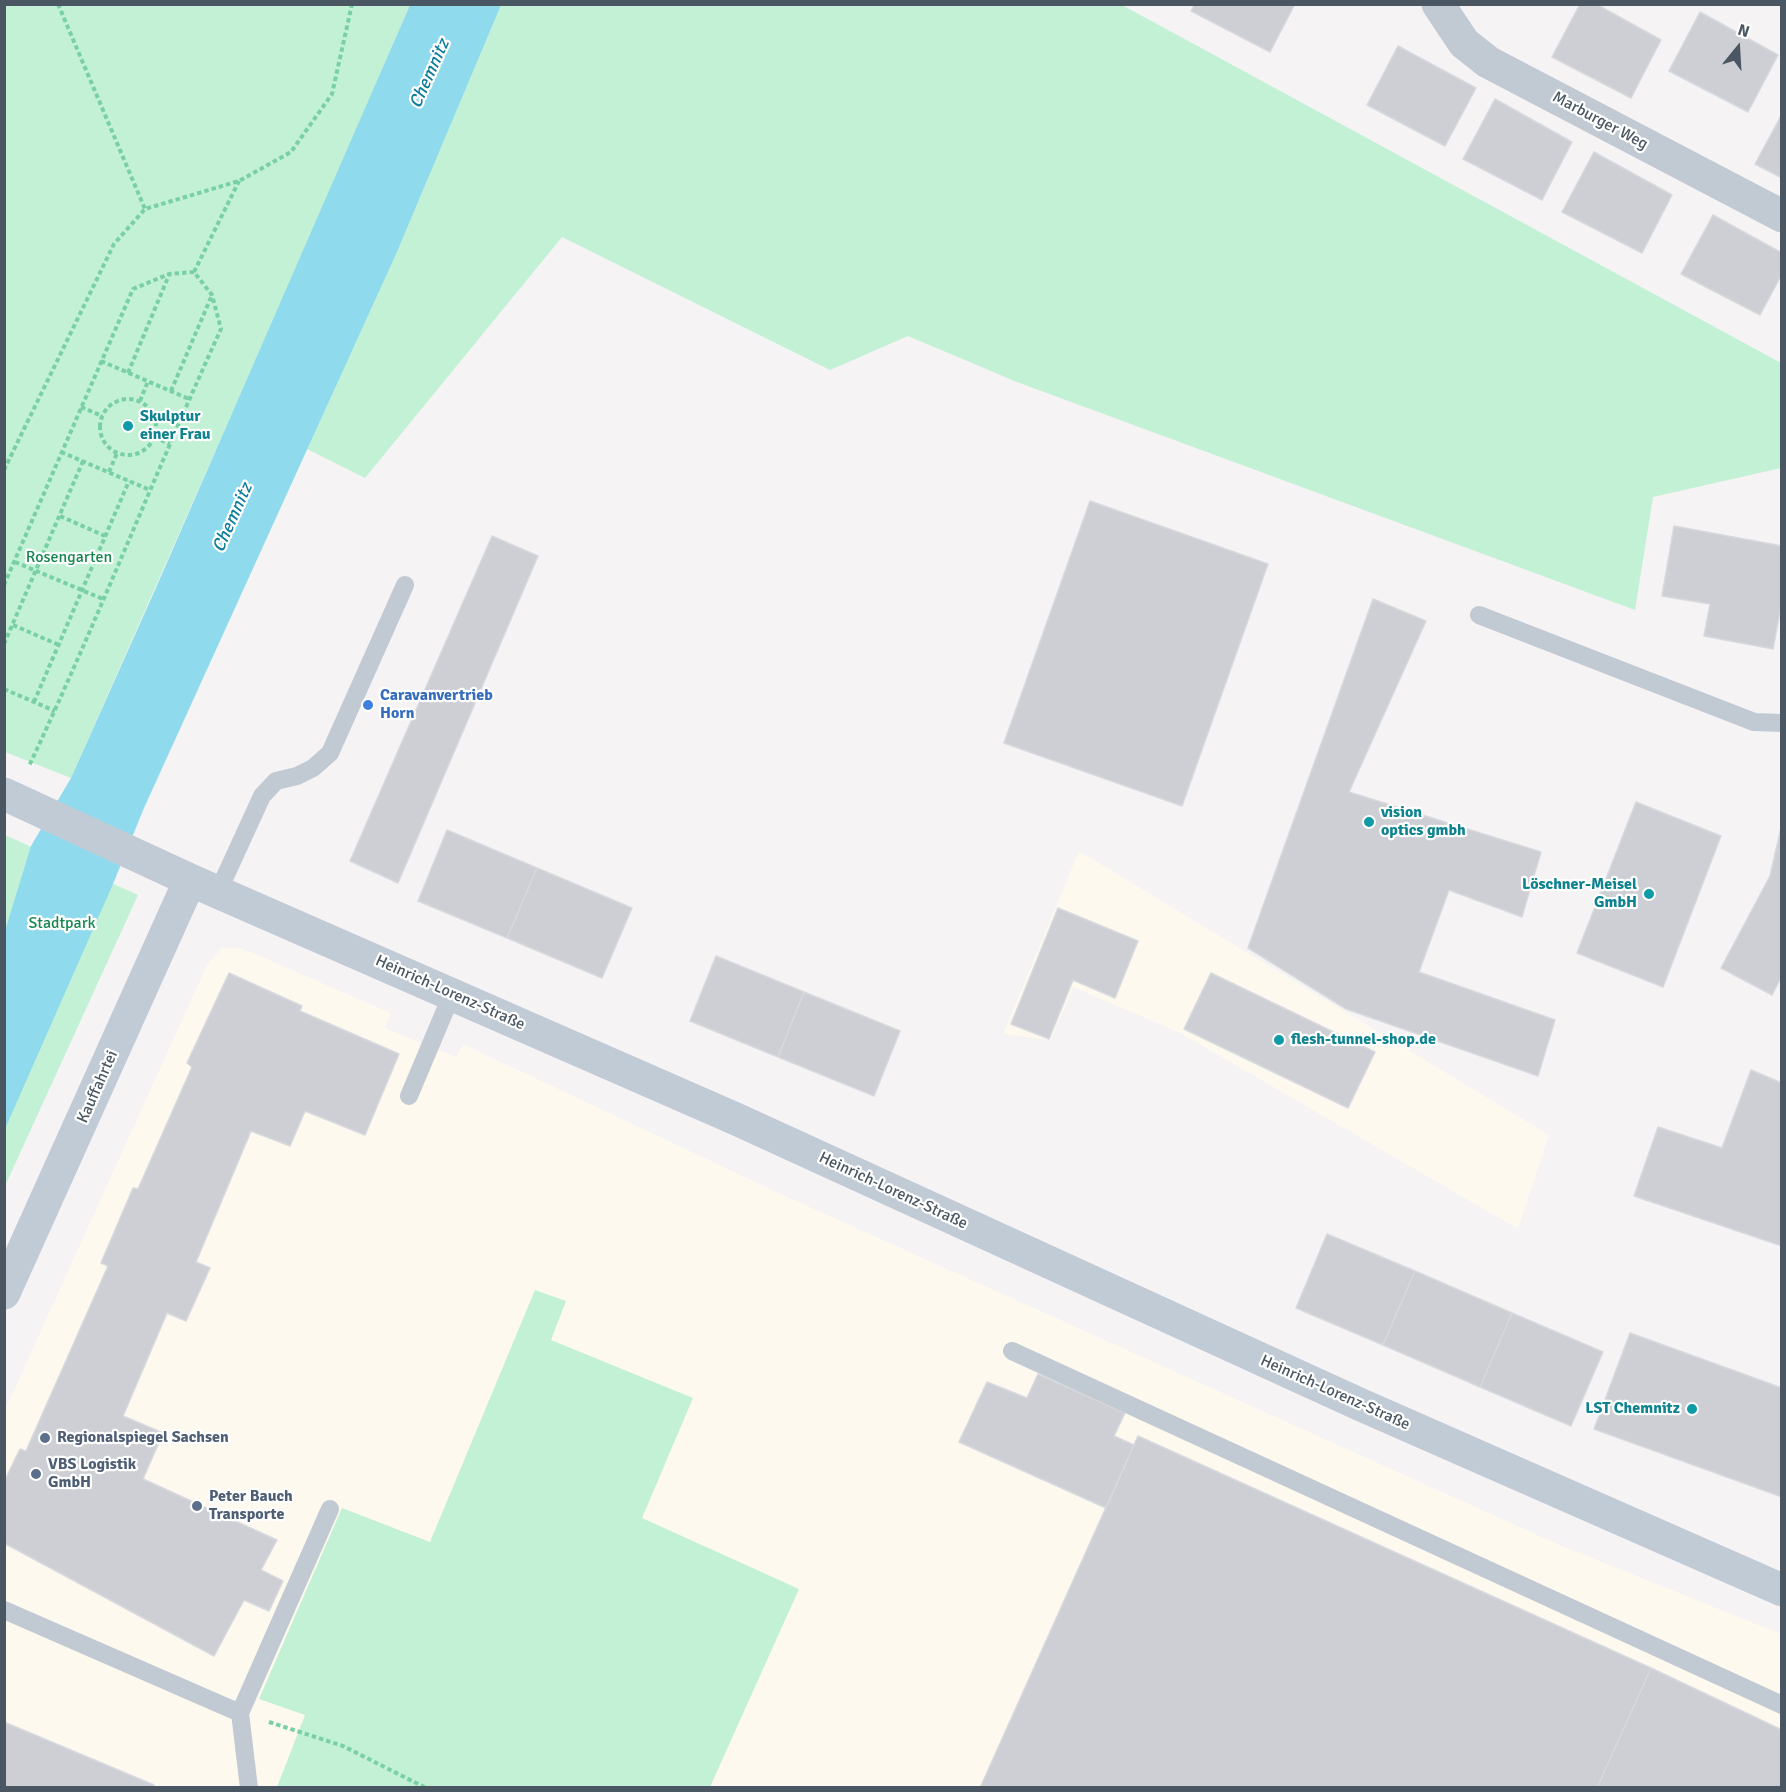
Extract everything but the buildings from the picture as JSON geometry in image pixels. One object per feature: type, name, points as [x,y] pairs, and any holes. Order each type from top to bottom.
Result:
[{"type":"street","name":"Marburger Weg","points":[[1438,4],[1464,43],[1488,62],[1782,216]]},
{"type":"street","name":"Heinrich-Lorenz-Straße","points":[[4,794],[204,886],[736,1119],[1342,1397],[1782,1590]]},
{"type":"street","name":"Kauffahrtei","points":[[4,1293],[204,886]]},
{"type":"lane","points":[[204,886],[262,796],[276,781],[297,776],[313,768],[330,753],[405,585]]},
{"type":"lane","points":[[1479,615],[1754,722],[1782,723]]},
{"type":"lane","points":[[409,1096],[452,994]]},
{"type":"lane","points":[[1012,1351],[1781,1702]]},
{"type":"lane","points":[[249,1788],[240,1713],[330,1509]]},
{"type":"lane","points":[[4,1610],[240,1713]]},
{"type":"path","points":[[58,4],[145,209]]},
{"type":"path","points":[[4,470],[114,244],[145,209],[239,181],[291,152],[332,94],[352,4]]},
{"type":"path","points":[[194,272],[239,181]]},
{"type":"path","points":[[4,585],[133,289],[169,274],[194,272]]},
{"type":"path","points":[[30,764],[222,328],[212,295],[194,272]]},
{"type":"path","points":[[128,373],[169,274]]},
{"type":"path","points":[[171,391],[212,295]]},
{"type":"path","points":[[101,361],[189,399]]},
{"type":"path","points":[[140,401],[148,381]]},
{"type":"path","points":[[129,399],[140,401],[149,408],[154,417],[156,428],[154,437],[150,444],[139,453],[117,453],[102,438],[100,427],[102,416],[108,407],[118,401],[129,399]]},
{"type":"path","points":[[81,407],[102,416]]},
{"type":"path","points":[[154,437],[170,444]]},
{"type":"path","points":[[62,452],[150,490]]},
{"type":"path","points":[[109,472],[117,453]]},
{"type":"path","points":[[4,644],[83,461]]},
{"type":"path","points":[[34,702],[129,481]]},
{"type":"path","points":[[60,516],[105,536]]},
{"type":"path","points":[[15,561],[103,599]]},
{"type":"path","points":[[13,625],[59,645]]},
{"type":"path","points":[[4,689],[55,711]]},
{"type":"path","points":[[240,1713],[343,1746],[426,1788]]},
{"type":"shaded area","points":[[1079,851],[1549,1135],[1518,1229],[1182,1034],[1073,987],[1051,1040],[1003,1034]]},
{"type":"shaded area","points":[[222,948],[241,948],[391,1013],[384,1028],[456,1057],[463,1044],[783,1195],[1562,1546],[1781,1634],[1781,1787],[5,1788],[5,1410],[207,965]]},
{"type":"green space","name":"Rosengarten","points":[[4,5],[410,5],[71,778],[5,752]]},
{"type":"green space","points":[[501,5],[1122,5],[1781,363],[1781,468],[1653,497],[1635,610],[1017,382],[908,336],[830,370],[562,237],[365,478],[307,449]]},
{"type":"green space","name":"Stadtpark","points":[[5,835],[138,895],[5,1186]]},
{"type":"green space","points":[[535,1290],[566,1301],[551,1340],[693,1398],[642,1518],[799,1589],[710,1787],[277,1787],[305,1715],[259,1699],[342,1508],[430,1542]]},
{"type":"water","name":"Chemnitz","points":[[410,5],[501,5],[396,254],[144,808],[5,1129],[5,931],[31,846],[71,778]]},
{"type":"place","name":"Skulptur einer Frau","points":[[128,426]]},
{"type":"place","name":"Caravanvertrieb Horn","points":[[368,705]]},
{"type":"place","name":"vision optics gmbh","points":[[1369,822]]},
{"type":"place","name":"Löschner-Meisel GmbH","points":[[1649,894]]},
{"type":"place","name":"flesh-tunnel-shop.de","points":[[1279,1040]]},
{"type":"place","name":"LST Chemnitz","points":[[1692,1409]]},
{"type":"place","name":"Regionalspiegel Sachsen","points":[[45,1438]]},
{"type":"place","name":"VBS Logistik GmbH","points":[[36,1474]]},
{"type":"place","name":"Peter Bauch Transporte","points":[[197,1506]]}]
